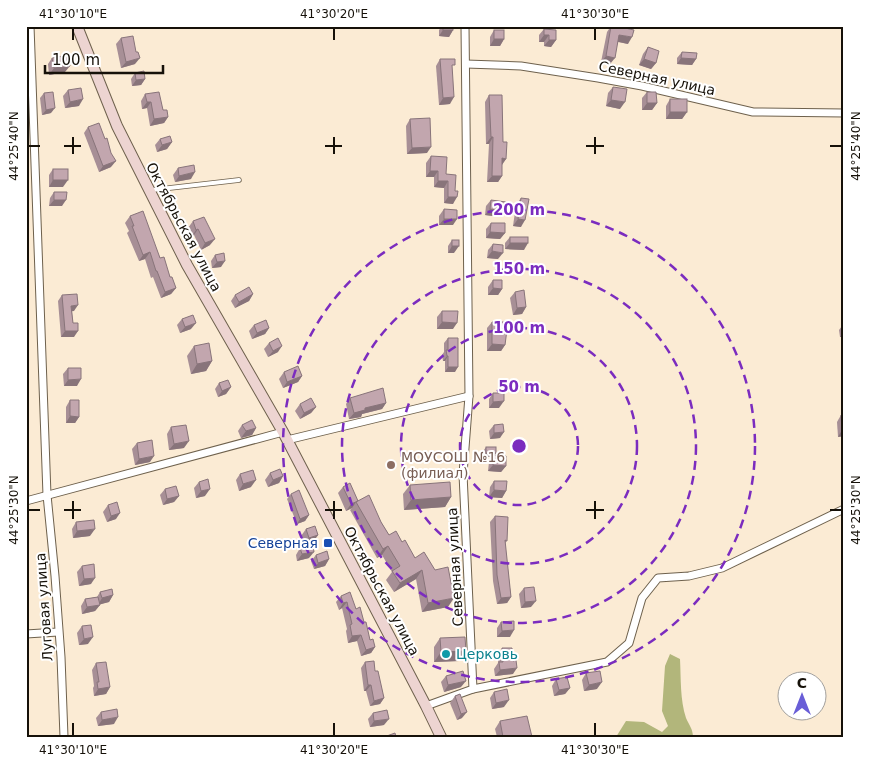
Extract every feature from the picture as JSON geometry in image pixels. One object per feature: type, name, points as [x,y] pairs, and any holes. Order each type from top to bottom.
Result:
[{"type":"street","name":"Луговая улица","points":[[30,26],[47,495],[61,657],[64,737]]},
{"type":"street","name":"Октябрьская улица","points":[[77,26],[117,126],[187,265],[285,436],[441,737]]},
{"type":"street","name":"Северная улица","points":[[465,26],[469,396],[463,474],[472,688]]},
{"type":"street","name":"Северная улица","points":[[466,64],[521,66],[598,78],[642,86],[753,112],[844,113]]},
{"type":"street","points":[[26,501],[285,436],[469,396]]},
{"type":"street","points":[[426,706],[472,688],[607,662],[629,643],[642,598],[658,578],[689,576],[722,568],[844,509]]},
{"type":"street","points":[[26,634],[58,632]]},
{"type":"street","points":[[54,737],[64,737]]},
{"type":"lane","points":[[150,191],[239,180]]},
{"type":"green space","points":[[670,654],[680,659],[683,704],[693,737],[616,737],[626,721],[644,722],[662,732],[668,726],[662,711],[665,666]]},
{"type":"building","points":[[443,26],[453,26],[453,30],[443,30]]},
{"type":"building","points":[[611,26],[634,30],[632,37],[619,35],[615,58],[606,56]]},
{"type":"building","points":[[544,29],[556,30],[556,40],[549,40],[549,35],[544,35]]},
{"type":"building","points":[[494,30],[504,30],[504,39],[494,39]]},
{"type":"building","points":[[133,36],[136,52],[138,52],[140,58],[126,62],[121,38]]},
{"type":"building","points":[[648,47],[659,51],[656,63],[644,59]]},
{"type":"building","points":[[682,52],[697,53],[696,59],[681,58]]},
{"type":"building","points":[[68,55],[70,66],[54,68],[52,58]]},
{"type":"building","points":[[440,59],[455,59],[455,65],[452,65],[454,97],[443,98]]},
{"type":"building","points":[[144,71],[145,79],[136,80],[135,73]]},
{"type":"building","points":[[613,87],[627,89],[625,102],[611,100]]},
{"type":"building","points":[[81,88],[83,99],[70,102],[68,90]]},
{"type":"building","points":[[53,92],[55,108],[46,110],[44,93]]},
{"type":"building","points":[[159,92],[163,110],[167,110],[168,117],[154,119],[151,102],[147,102],[145,94]]},
{"type":"building","points":[[647,92],[656,92],[657,103],[647,103]]},
{"type":"building","points":[[489,95],[502,95],[503,142],[507,142],[506,159],[502,158],[502,176],[492,176],[493,137],[491,137]]},
{"type":"building","points":[[670,99],[687,99],[687,112],[670,112]]},
{"type":"building","points":[[430,118],[431,147],[412,148],[410,119]]},
{"type":"building","points":[[99,123],[116,161],[103,166],[88,127]]},
{"type":"building","points":[[170,136],[172,142],[162,145],[160,139]]},
{"type":"building","points":[[431,156],[447,157],[446,174],[456,175],[455,191],[458,191],[457,197],[448,197],[448,181],[438,181],[438,171],[430,171]]},
{"type":"building","points":[[194,165],[195,172],[179,176],[178,168]]},
{"type":"building","points":[[53,169],[68,169],[68,180],[53,180]]},
{"type":"building","points":[[54,192],[67,192],[66,200],[54,200]]},
{"type":"building","points":[[521,198],[529,199],[525,220],[518,219]]},
{"type":"building","points":[[491,200],[506,202],[505,211],[490,209]]},
{"type":"building","points":[[444,209],[457,210],[457,219],[444,219]]},
{"type":"building","points":[[143,211],[160,258],[164,257],[170,277],[172,277],[176,288],[165,292],[150,252],[143,255],[132,226],[134,226],[130,216]]},
{"type":"building","points":[[204,217],[215,239],[205,243],[198,229],[196,230],[193,221]]},
{"type":"building","points":[[491,223],[505,223],[505,233],[490,232]]},
{"type":"building","points":[[510,237],[528,237],[528,243],[510,243]]},
{"type":"building","points":[[452,240],[459,240],[459,246],[452,246]]},
{"type":"building","points":[[493,244],[503,245],[503,253],[492,251]]},
{"type":"building","points":[[224,253],[225,261],[217,262],[215,255]]},
{"type":"building","points":[[493,280],[502,280],[502,289],[493,288]]},
{"type":"building","points":[[249,287],[253,294],[239,302],[235,295]]},
{"type":"building","points":[[524,290],[526,307],[517,308],[515,292]]},
{"type":"building","points":[[77,294],[78,305],[71,306],[73,323],[78,323],[78,331],[65,331],[62,295]]},
{"type":"building","points":[[442,311],[458,311],[457,323],[442,322]]},
{"type":"building","points":[[193,315],[196,323],[185,327],[182,319]]},
{"type":"building","points":[[266,320],[269,328],[257,333],[254,325]]},
{"type":"building","points":[[492,322],[508,322],[505,345],[492,344]]},
{"type":"building","points":[[278,338],[282,346],[273,351],[269,343]]},
{"type":"building","points":[[448,338],[458,338],[458,367],[448,367],[446,350],[448,350]]},
{"type":"building","points":[[209,343],[212,361],[197,364],[194,346]]},
{"type":"building","points":[[298,366],[302,376],[287,382],[284,372]]},
{"type":"building","points":[[68,368],[81,368],[81,379],[68,380]]},
{"type":"building","points":[[228,380],[231,387],[222,391],[219,383]]},
{"type":"building","points":[[383,388],[386,403],[354,413],[350,398]]},
{"type":"building","points":[[493,393],[504,393],[504,401],[493,402]]},
{"type":"building","points":[[311,398],[316,407],[304,413],[300,404]]},
{"type":"building","points":[[70,400],[79,400],[79,417],[70,416]]},
{"type":"building","points":[[841,415],[844,415],[844,430],[842,430]]},
{"type":"building","points":[[252,420],[256,428],[246,431],[242,425]]},
{"type":"building","points":[[503,424],[504,432],[494,433],[494,425]]},
{"type":"building","points":[[186,425],[189,441],[174,444],[171,427]]},
{"type":"building","points":[[152,440],[154,456],[139,459],[137,443]]},
{"type":"building","points":[[486,447],[496,447],[496,453],[486,453]]},
{"type":"building","points":[[493,455],[506,456],[506,466],[493,465]]},
{"type":"building","points":[[280,469],[283,476],[273,480],[270,473]]},
{"type":"building","points":[[253,470],[256,480],[243,484],[240,474]]},
{"type":"building","points":[[208,479],[210,489],[201,491],[199,482]]},
{"type":"building","points":[[494,481],[507,481],[506,491],[494,490]]},
{"type":"building","points":[[450,482],[451,497],[411,500],[410,485]]},
{"type":"building","points":[[350,483],[358,501],[351,504],[343,487]]},
{"type":"building","points":[[176,486],[179,496],[167,499],[165,489]]},
{"type":"building","points":[[299,490],[309,515],[300,519],[291,494]]},
{"type":"building","points":[[369,495],[389,535],[396,531],[402,542],[405,540],[415,558],[424,552],[435,570],[448,567],[454,598],[428,603],[422,570],[400,583],[392,571],[400,566],[388,546],[383,549],[356,502]]},
{"type":"building","points":[[117,502],[120,513],[111,516],[108,505]]},
{"type":"building","points":[[495,516],[508,517],[507,541],[505,540],[511,597],[501,598],[497,575]]},
{"type":"building","points":[[94,520],[95,529],[77,531],[76,522]]},
{"type":"building","points":[[315,526],[318,535],[309,538],[306,529]]},
{"type":"building","points":[[313,545],[314,552],[302,554],[300,548]]},
{"type":"building","points":[[327,551],[329,559],[318,563],[316,555]]},
{"type":"building","points":[[94,564],[95,578],[84,579],[82,566]]},
{"type":"building","points":[[534,587],[536,601],[525,602],[524,588]]},
{"type":"building","points":[[112,589],[113,595],[102,598],[100,592]]},
{"type":"building","points":[[350,592],[356,609],[360,607],[370,640],[373,639],[375,647],[366,650],[361,635],[352,636],[350,625],[352,624],[347,602],[343,603],[341,596]]},
{"type":"building","points":[[98,597],[100,605],[87,607],[85,599]]},
{"type":"building","points":[[26,607],[28,617],[26,618]]},
{"type":"building","points":[[514,621],[514,630],[502,631],[501,622]]},
{"type":"building","points":[[91,625],[93,637],[84,639],[82,626]]},
{"type":"building","points":[[465,637],[466,651],[441,652],[440,638]]},
{"type":"building","points":[[502,648],[512,648],[513,661],[516,660],[517,668],[500,670],[499,662],[503,662]]},
{"type":"building","points":[[374,661],[375,671],[378,671],[384,698],[374,701],[371,685],[368,685],[365,662]]},
{"type":"building","points":[[106,662],[110,687],[98,689],[97,682],[99,682],[96,663]]},
{"type":"building","points":[[463,671],[466,681],[448,685],[446,676]]},
{"type":"building","points":[[600,671],[602,682],[589,685],[586,673]]},
{"type":"building","points":[[567,677],[570,688],[559,690],[556,679]]},
{"type":"building","points":[[507,689],[509,700],[496,703],[494,692]]},
{"type":"building","points":[[460,694],[467,712],[461,714],[455,696]]},
{"type":"building","points":[[117,709],[118,717],[102,720],[101,712]]},
{"type":"building","points":[[387,710],[389,719],[374,721],[373,713]]},
{"type":"building","points":[[527,716],[532,737],[503,737],[500,721]]},
{"type":"building","points":[[395,733],[396,737],[384,737]]},
{"type":"place","name":"МОУСОШ №16 (филиал)","points":[[391,465]]},
{"type":"place","name":"Северная","points":[[328,543]]},
{"type":"place","name":"Церковь","points":[[446,654]]}]
